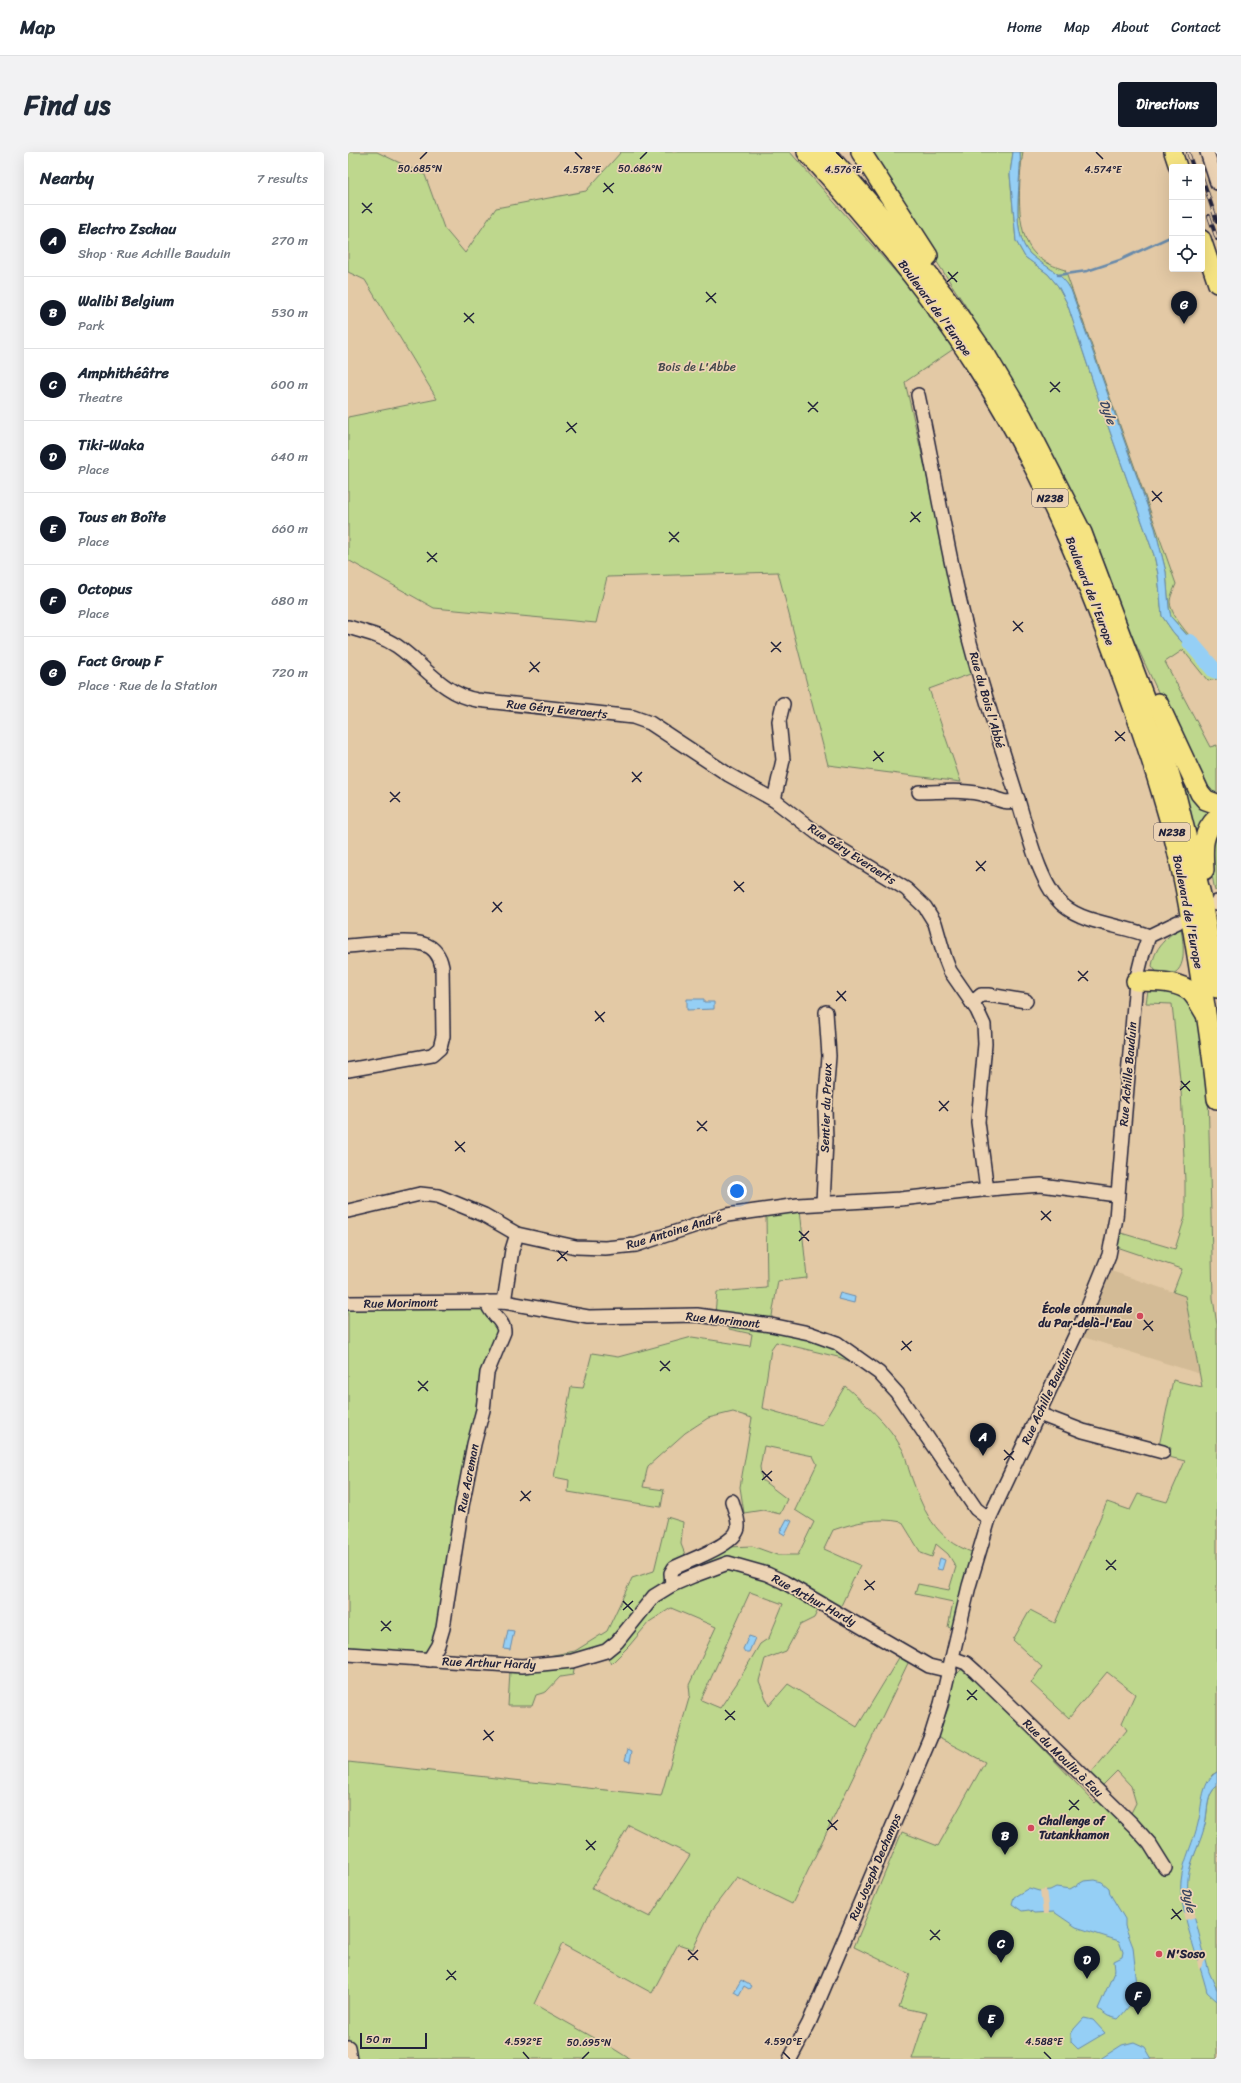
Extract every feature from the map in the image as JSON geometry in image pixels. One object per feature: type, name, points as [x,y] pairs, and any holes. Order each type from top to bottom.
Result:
[{"type":"highway","points":[[794,152],[831,190],[847,196]]},
{"type":"highway","name":"Boulevard de l'Europe","points":[[807,152],[847,196],[916,281],[977,366],[1010,422],[1067,532],[1104,626],[1143,735],[1164,800],[1186,926],[1208,1017],[1217,1099]]},
{"type":"highway","name":"Boulevard de l'Europe","points":[[825,152],[903,242],[949,302],[987,357],[1022,416],[1056,480],[1098,572],[1156,729],[1211,900],[1217,988]]},
{"type":"highway","points":[[861,152],[948,288],[949,302]]},
{"type":"highway","points":[[1137,678],[1149,686],[1200,793],[1206,800],[1217,804]]},
{"type":"highway","points":[[1211,900],[1205,876],[1204,840],[1208,829],[1217,818]]},
{"type":"highway","points":[[1168,983],[1180,978],[1187,969],[1190,959],[1186,926]]},
{"type":"highway","points":[[1136,981],[1168,983],[1183,987],[1191,992],[1208,1017]]},
{"type":"main road","points":[[1173,152],[1177,164]]},
{"type":"main road","points":[[1205,248],[1217,284]]},
{"type":"street","points":[[1207,152],[1217,183]]},
{"type":"street","name":"Rue du Bois l'Abbé","points":[[918,395],[960,601],[991,715],[1027,832],[1045,877],[1058,900],[1067,908],[1083,917],[1134,930],[1149,936]]},
{"type":"street","name":"Rue Géry Everaerts","points":[[348,627],[379,636],[392,643],[458,696],[477,700],[633,717],[646,720],[742,783],[774,800],[826,840],[906,889],[919,899],[935,922],[950,971],[980,1016],[985,1035],[978,1122],[987,1190]]},
{"type":"street","points":[[774,800],[783,760],[779,721],[783,704]]},
{"type":"street","points":[[919,792],[974,792],[1005,802],[1012,802],[1018,799]]},
{"type":"street","points":[[1149,936],[1186,926]]},
{"type":"street","name":"Rue Achille Bauduin","points":[[950,1671],[969,1586],[989,1519],[1039,1414],[1105,1268],[1113,1238],[1136,981],[1142,953],[1149,936]]},
{"type":"street","points":[[348,946],[417,942],[432,948],[440,959],[442,966],[443,1036],[440,1048],[432,1055],[348,1070]]},
{"type":"street","points":[[972,1003],[981,995],[1026,1001]]},
{"type":"street","name":"Sentier du Preux","points":[[823,1203],[826,1140],[825,1110],[829,1056],[826,1012]]},
{"type":"street","points":[[987,1190],[1041,1185],[1117,1195]]},
{"type":"street","name":"Rue Antoine André","points":[[348,1211],[420,1194],[438,1196],[484,1215],[517,1234],[576,1246],[621,1247],[656,1239],[727,1215],[823,1203],[900,1199],[987,1190]]},
{"type":"street","points":[[504,1302],[512,1250],[517,1234]]},
{"type":"street","name":"Rue Acreman","points":[[429,1660],[438,1645],[443,1628],[462,1506],[474,1444],[483,1410],[487,1373],[504,1332],[501,1322],[489,1310],[487,1302]]},
{"type":"street","name":"Rue Morimont","points":[[348,1303],[504,1302],[588,1317],[708,1316],[789,1328],[830,1340],[870,1365],[885,1379],[897,1393],[976,1509],[989,1519]]},
{"type":"street","points":[[1039,1414],[1083,1431],[1163,1452]]},
{"type":"street","points":[[672,1584],[671,1573],[674,1568],[723,1545],[735,1536],[738,1525],[732,1501]]},
{"type":"street","name":"Rue Arthur Hardy","points":[[348,1654],[522,1666],[587,1658],[606,1651],[617,1642],[654,1596],[672,1584],[728,1563],[767,1574],[929,1666],[950,1671]]},
{"type":"street","name":"Rue du Moulin à Eau","points":[[952,1658],[966,1663],[976,1672],[1133,1825],[1150,1844],[1165,1868]]},
{"type":"street","name":"Rue Joseph Dechamps","points":[[790,2059],[809,2023],[931,1736],[950,1671]]},
{"type":"street","points":[[348,2047],[350,2059]]},
{"type":"shaded area","name":"École communale du Par-delà-l'Eau","points":[[1111,1271],[1185,1296],[1200,1374],[1083,1337]]},
{"type":"green space","name":"Bois de L'Abbe","points":[[348,152],[377,152],[425,175],[444,228],[465,253],[496,208],[586,191],[621,152],[790,152],[923,303],[955,348],[905,382],[973,673],[929,689],[961,782],[828,765],[778,572],[607,577],[596,623],[434,608],[348,560],[348,417],[437,399],[365,280],[348,272]]},
{"type":"green space","points":[[865,152],[1013,152],[1010,175],[1016,241],[1025,257],[1048,274],[1058,286],[1067,303],[1103,412],[1154,555],[1158,574],[1162,616],[1173,632],[1198,660],[1207,657],[1171,617],[1166,572],[1155,528],[1071,290],[1058,274],[1035,259],[1024,244],[1020,233],[1018,219],[1020,152],[1023,152],[1020,176],[1020,205],[1021,220],[1028,245],[1038,257],[1049,264],[1065,270],[1176,584],[1170,600],[1172,609],[1189,635],[1217,662],[1217,679],[1208,681],[1183,650],[1165,662],[1210,747],[1217,745],[1217,796],[1199,780],[1126,623],[1081,511],[1028,411],[965,305]]},
{"type":"green space","points":[[1164,724],[1213,808],[1197,845]]},
{"type":"green space","points":[[1217,823],[1217,889],[1215,891],[1208,854]]},
{"type":"green space","points":[[1181,928],[1183,953],[1180,968],[1175,973],[1168,975],[1158,974],[1152,966],[1155,954],[1170,935]]},
{"type":"green space","points":[[1173,989],[1194,1005],[1200,1029],[1208,1090],[1213,1298],[1217,1325],[1217,1772],[1212,1775],[1196,1834],[1183,1870],[1189,1871],[1205,1824],[1209,1798],[1213,1789],[1217,1786],[1217,2059],[912,2059],[927,2013],[899,2007],[910,1974],[854,1947],[902,1832],[938,1846],[985,1762],[937,1737],[949,1706],[954,1677],[961,1670],[967,1669],[1095,1803],[1099,1799],[1130,1815],[1136,1803],[1131,1786],[1117,1771],[1100,1788],[1087,1778],[1127,1730],[1122,1723],[1135,1694],[1107,1672],[1069,1718],[1031,1683],[1042,1667],[1013,1640],[1030,1610],[1055,1623],[1107,1502],[1130,1510],[1138,1494],[1167,1502],[1185,1461],[1169,1457],[1171,1448],[1159,1446],[1173,1380],[1202,1387],[1185,1296],[1173,1292],[1182,1269],[1117,1247],[1121,1233],[1175,1249],[1185,1217],[1181,1089],[1172,1004],[1146,1003],[1148,991]]},
{"type":"green space","points":[[800,1209],[807,1278],[778,1281],[771,1322],[715,1314],[717,1292],[767,1288],[766,1214]]},
{"type":"green space","points":[[482,1305],[500,1322],[497,1340],[479,1382],[471,1445],[434,1647],[426,1654],[348,1651],[348,1306]]},
{"type":"green space","points":[[731,1322],[812,1336],[856,1358],[852,1362],[838,1357],[776,1342],[771,1349],[762,1408],[822,1425],[845,1386],[890,1430],[903,1450],[920,1499],[932,1522],[949,1540],[974,1553],[956,1630],[948,1627],[953,1602],[915,1594],[918,1584],[949,1590],[956,1567],[948,1554],[936,1544],[932,1557],[921,1553],[902,1522],[884,1520],[867,1521],[833,1530],[824,1549],[860,1565],[839,1610],[729,1561],[680,1578],[680,1569],[728,1547],[752,1546],[777,1555],[798,1555],[814,1522],[795,1510],[817,1464],[813,1456],[764,1446],[760,1467],[762,1480],[787,1499],[780,1514],[763,1510],[744,1513],[740,1487],[752,1418],[733,1412],[708,1418],[685,1433],[648,1466],[643,1487],[664,1490],[661,1507],[568,1492],[569,1480],[554,1477],[571,1387],[583,1388],[592,1353],[618,1357],[692,1337],[750,1346],[752,1334],[729,1329]]},
{"type":"green space","points":[[667,1517],[683,1522],[681,1544],[686,1557],[673,1565],[663,1581],[605,1650],[537,1662],[537,1658],[575,1651],[607,1631],[632,1578],[654,1571]]},
{"type":"green space","points":[[729,1566],[766,1576],[820,1606],[814,1618],[800,1625],[786,1651],[765,1659],[759,1681],[769,1706],[788,1684],[857,1727],[900,1656],[909,1661],[792,1904],[737,1877],[711,1911],[693,1949],[678,1944],[652,1993],[562,1944],[534,2004],[630,2059],[353,2059],[348,2041],[348,1762],[661,1796],[690,1695],[689,1685],[716,1627],[671,1608],[649,1622],[629,1646],[611,1664],[605,1654],[654,1601],[672,1588]],"holes":[[[750,1592],[783,1604],[769,1638],[760,1644],[720,1708],[701,1700]],[[629,1825],[690,1855],[650,1917],[592,1888]]]},
{"type":"green space","points":[[575,1663],[573,1675],[560,1677],[546,1692],[536,1695],[532,1706],[508,1706],[510,1671]]},
{"type":"water","points":[[1013,152],[1020,152],[1018,219],[1020,233],[1024,244],[1035,259],[1058,274],[1071,290],[1155,528],[1166,572],[1171,617],[1207,658],[1198,660],[1173,632],[1162,616],[1158,574],[1154,555],[1103,412],[1067,303],[1058,286],[1048,274],[1025,257],[1016,241],[1010,174]]},
{"type":"water","points":[[687,999],[704,999],[704,1002],[714,1002],[714,1009],[687,1010]]},
{"type":"water","points":[[840,1293],[855,1297],[854,1303],[838,1299]]},
{"type":"water","points":[[787,1519],[792,1521],[785,1535],[780,1532]]},
{"type":"water","points":[[940,1558],[945,1560],[942,1570],[937,1569]]},
{"type":"water","points":[[508,1630],[514,1631],[510,1650],[504,1649]]},
{"type":"water","points":[[749,1636],[755,1638],[749,1652],[745,1652],[743,1649]]},
{"type":"water","points":[[628,1749],[632,1751],[630,1762],[625,1760]]},
{"type":"water","points":[[1217,1772],[1217,1786],[1213,1789],[1209,1798],[1203,1833],[1191,1865],[1188,1892],[1209,1972],[1217,1990],[1217,2001],[1207,1992],[1186,1920],[1181,1892],[1181,1881],[1182,1873],[1197,1827],[1204,1793],[1208,1781]]},
{"type":"water","points":[[1095,1880],[1102,1882],[1109,1888],[1110,1894],[1125,1919],[1125,1926],[1133,1947],[1138,1995],[1118,2019],[1108,2016],[1098,2009],[1115,1970],[1114,1961],[1122,1957],[1123,1952],[1119,1941],[1076,1927],[1054,1912],[1034,1913],[1029,1910],[1022,1911],[1012,1904],[1014,1897],[1029,1888],[1039,1891],[1050,1890],[1056,1887],[1070,1889],[1084,1881]]},
{"type":"water","points":[[741,1980],[751,1986],[749,1989],[744,1986],[739,1995],[734,1992]]},
{"type":"water","points":[[1084,2018],[1093,2020],[1105,2033],[1078,2049],[1071,2042],[1071,2034]]},
{"type":"water","points":[[1134,2042],[1145,2047],[1152,2059],[1100,2059],[1122,2045]]},
{"type":"pier","points":[[1046,1889],[1049,1914],[1043,1914],[1040,1890]]},
{"type":"pier","points":[[1194,1910],[1196,1917],[1185,1920],[1183,1913]]},
{"type":"pier","points":[[1205,1950],[1207,1958],[1199,1970],[1197,1961]]},
{"type":"waterway","points":[[1058,275],[1087,271],[1120,260],[1169,237]]},
{"type":"waterway","name":"Dyle","points":[[1190,642],[1214,670],[1217,671]]},
{"type":"railway","points":[[1188,152],[1192,164]]},
{"type":"railway","points":[[1205,186],[1217,222]]},
{"type":"railway","points":[[1209,216],[1217,239]]},
{"type":"place","name":"Fact Group F","points":[[1184,324]]},
{"type":"place","name":"École communale du Par-delà-l'Eau","points":[[1140,1316]]},
{"type":"place","name":"Electro Zschau","points":[[983,1456]]},
{"type":"place","name":"Challenge of Tutankhamon","points":[[1031,1828]]},
{"type":"place","name":"Walibi Belgium","points":[[1005,1855]]},
{"type":"place","name":"N'Soso","points":[[1159,1954]]},
{"type":"place","name":"Amphithéâtre","points":[[1001,1963]]},
{"type":"place","name":"Tiki-Waka","points":[[1087,1979]]},
{"type":"place","name":"Octopus","points":[[1138,2015]]},
{"type":"place","name":"Tous en Boîte","points":[[991,2038]]}]
